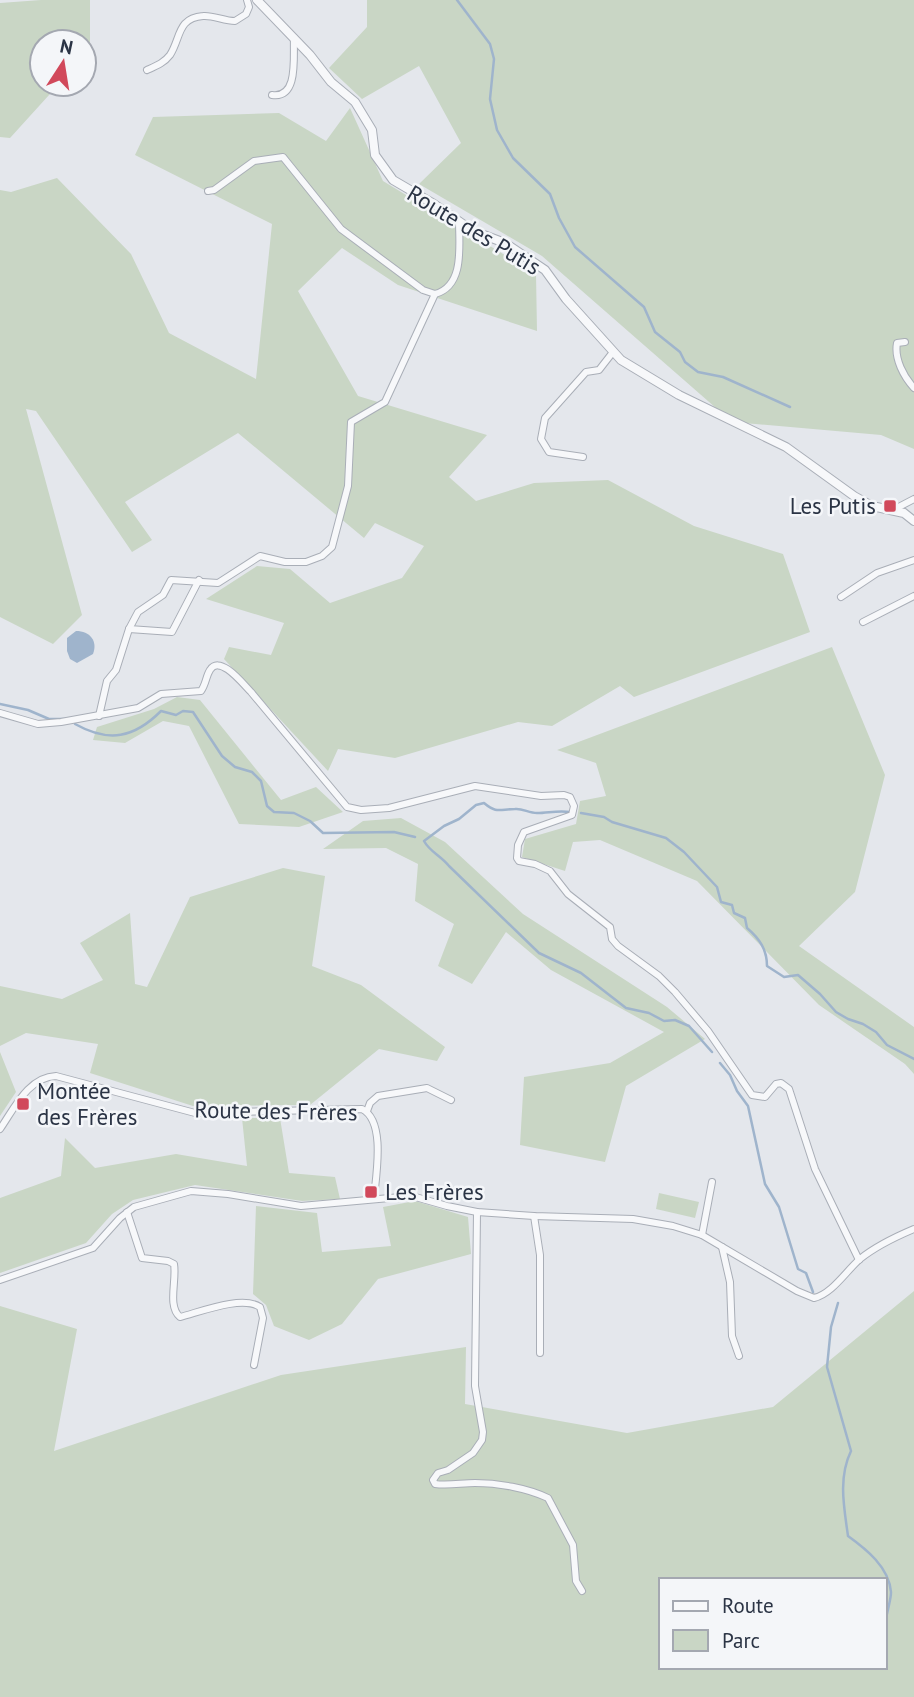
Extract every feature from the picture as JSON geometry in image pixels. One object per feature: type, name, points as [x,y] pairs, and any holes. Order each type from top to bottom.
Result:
[{"type":"street","points":[[147,70],[165,61],[172,52],[180,27],[185,22],[207,16],[235,21],[246,14],[249,7],[247,0]]},
{"type":"street","name":"Route des Putis","points":[[257,0],[331,82],[355,102],[372,130],[374,155],[393,180],[473,231],[505,243],[545,270],[566,299],[621,360],[679,395],[786,447],[872,506],[904,513],[914,521]]},
{"type":"street","points":[[272,95],[280,96],[289,91],[294,38]]},
{"type":"street","points":[[208,191],[214,190],[254,161],[283,157],[341,229],[423,290],[435,294],[448,288],[455,275],[459,259],[459,221]]},
{"type":"street","points":[[99,716],[107,681],[116,670],[129,629],[138,612],[163,595],[171,580],[218,583],[260,556],[285,562],[306,562],[322,556],[332,547],[348,486],[351,422],[384,402],[435,294]]},
{"type":"street","points":[[905,342],[897,343],[896,353],[902,370],[914,388]]},
{"type":"street","points":[[583,457],[549,452],[541,439],[545,418],[586,372],[598,370],[613,352]]},
{"type":"street","points":[[893,510],[914,499]]},
{"type":"street","points":[[841,597],[877,573],[914,560]]},
{"type":"street","points":[[129,629],[172,632],[199,580]]},
{"type":"street","points":[[863,622],[914,596]]},
{"type":"street","points":[[0,713],[38,724],[138,708],[161,694],[201,691],[211,669],[215,665],[221,665],[251,692],[347,807],[361,810],[389,808],[475,786],[570,797],[573,801],[572,815],[567,819],[524,832],[518,845],[517,858],[550,871],[568,894],[610,928],[612,939],[618,946],[668,984],[708,1031],[752,1095],[765,1097],[776,1084],[781,1083],[789,1089],[815,1169],[859,1260]]},
{"type":"street","name":"Route des Frères","points":[[0,1129],[28,1089],[48,1076],[195,1113],[362,1109],[375,1125],[377,1165],[374,1198]]},
{"type":"street","points":[[366,1111],[378,1096],[427,1088],[452,1100]]},
{"type":"street","points":[[702,1235],[712,1182]]},
{"type":"street","points":[[0,1280],[93,1248],[134,1207],[191,1191],[301,1206],[412,1196],[477,1212],[633,1219],[673,1226],[702,1235],[797,1291],[814,1298],[825,1293],[859,1260],[878,1246],[914,1229]]},
{"type":"street","points":[[127,1212],[142,1258],[174,1264],[174,1309],[180,1317],[240,1303],[260,1307],[263,1318],[254,1365]]},
{"type":"street","points":[[477,1212],[475,1386],[482,1440],[473,1453],[448,1470],[438,1473],[433,1480],[435,1484],[442,1485],[479,1483],[506,1486],[548,1498],[573,1545],[576,1581],[582,1591]]},
{"type":"street","points":[[534,1216],[540,1255],[540,1353]]},
{"type":"street","points":[[722,1247],[730,1282],[732,1336],[739,1356]]},
{"type":"green space","points":[[90,0],[90,28],[28,28],[28,98],[46,98],[10,138],[0,137],[0,3]]},
{"type":"green space","points":[[367,0],[914,0],[914,449],[881,435],[732,422],[542,256],[419,184],[461,143],[419,66],[362,99],[329,68],[367,27]]},
{"type":"green space","points":[[350,108],[383,181],[536,274],[537,331],[398,285],[342,248],[298,291],[358,396],[487,435],[449,477],[476,501],[534,483],[608,480],[694,526],[783,554],[810,632],[634,697],[620,686],[552,726],[518,722],[395,758],[338,749],[328,771],[224,659],[229,647],[271,655],[284,623],[206,599],[257,566],[290,569],[330,603],[402,578],[424,546],[375,523],[364,538],[238,433],[125,502],[152,540],[132,552],[36,411],[26,409],[82,615],[53,644],[0,617],[0,190],[11,192],[57,178],[131,254],[169,333],[256,379],[272,224],[135,155],[153,117],[279,113],[326,141]]},
{"type":"green space","points":[[832,647],[885,775],[855,892],[799,946],[914,1027],[914,1074],[905,1064],[819,1005],[697,881],[600,840],[573,842],[565,871],[522,857],[525,839],[576,824],[580,801],[606,796],[596,763],[557,750]]},
{"type":"green space","points":[[177,697],[200,700],[281,800],[316,787],[343,812],[299,827],[239,824],[189,726],[163,721],[125,743],[93,740],[97,727],[154,709]]},
{"type":"green space","points":[[401,818],[445,842],[523,914],[667,1007],[705,1039],[626,1086],[605,1162],[520,1145],[524,1077],[610,1063],[664,1032],[551,970],[506,932],[472,984],[438,966],[454,924],[415,901],[418,864],[386,848],[323,849],[363,821]]},
{"type":"green space","points":[[283,868],[325,876],[312,966],[361,985],[445,1047],[437,1061],[379,1049],[310,1105],[193,1106],[90,1073],[98,1044],[26,1033],[0,1046],[0,986],[62,999],[103,980],[80,943],[130,913],[135,984],[147,987],[190,897]]},
{"type":"green space","points":[[0,1052],[16,1092],[0,1116]]},
{"type":"green space","points":[[242,1118],[280,1118],[289,1173],[335,1177],[340,1199],[302,1201],[195,1185],[133,1200],[112,1214],[86,1243],[0,1273],[0,1198],[61,1176],[65,1138],[95,1168],[176,1154],[247,1166]]},
{"type":"green space","points":[[659,1193],[699,1202],[695,1218],[656,1209]]},
{"type":"green space","points":[[415,1201],[468,1217],[471,1254],[378,1279],[342,1324],[309,1340],[274,1326],[266,1305],[253,1294],[256,1206],[317,1213],[322,1252],[391,1246],[383,1207]]},
{"type":"green space","points":[[914,1291],[914,1697],[0,1697],[0,1306],[77,1329],[54,1451],[281,1375],[466,1347],[465,1404],[627,1433],[773,1407]]},
{"type":"water","points":[[76,631],[89,635],[94,641],[93,654],[77,663],[70,659],[67,651],[67,638]]},
{"type":"waterway","points":[[457,0],[490,44],[494,59],[490,99],[497,130],[513,158],[550,194],[575,247],[644,307],[655,332],[680,352],[685,362],[698,372],[723,377],[790,407]]},
{"type":"waterway","points":[[0,704],[28,710],[49,719],[65,719]]},
{"type":"waterway","points":[[75,724],[99,734],[121,735],[141,727],[161,711],[176,715],[183,711],[193,712],[222,756],[235,767],[252,772],[261,781],[267,806],[274,812],[294,813],[310,821],[323,833],[394,832],[415,837]]},
{"type":"waterway","points":[[570,812],[499,810],[484,803],[476,805],[424,841],[539,953],[581,973],[626,1008],[689,1026],[712,1052]]},
{"type":"waterway","points":[[581,813],[604,817],[612,822],[666,838],[684,852],[717,887],[721,902],[732,905],[734,913],[745,918],[747,928],[764,950],[767,966],[784,977],[798,975],[836,1012],[863,1024],[876,1032],[887,1045],[914,1059]]},
{"type":"waterway","points":[[720,1063],[748,1106],[765,1184],[779,1207],[798,1269],[806,1273],[813,1292]]},
{"type":"waterway","points":[[838,1303],[831,1327],[827,1367],[851,1451],[843,1482],[848,1536],[869,1553],[886,1575],[891,1592],[887,1614]]},
{"type":"place","name":"Les Putis","points":[[890,506]]},
{"type":"place","name":"Montée des Frères","points":[[23,1104]]},
{"type":"place","name":"Les Frères","points":[[371,1192]]}]
